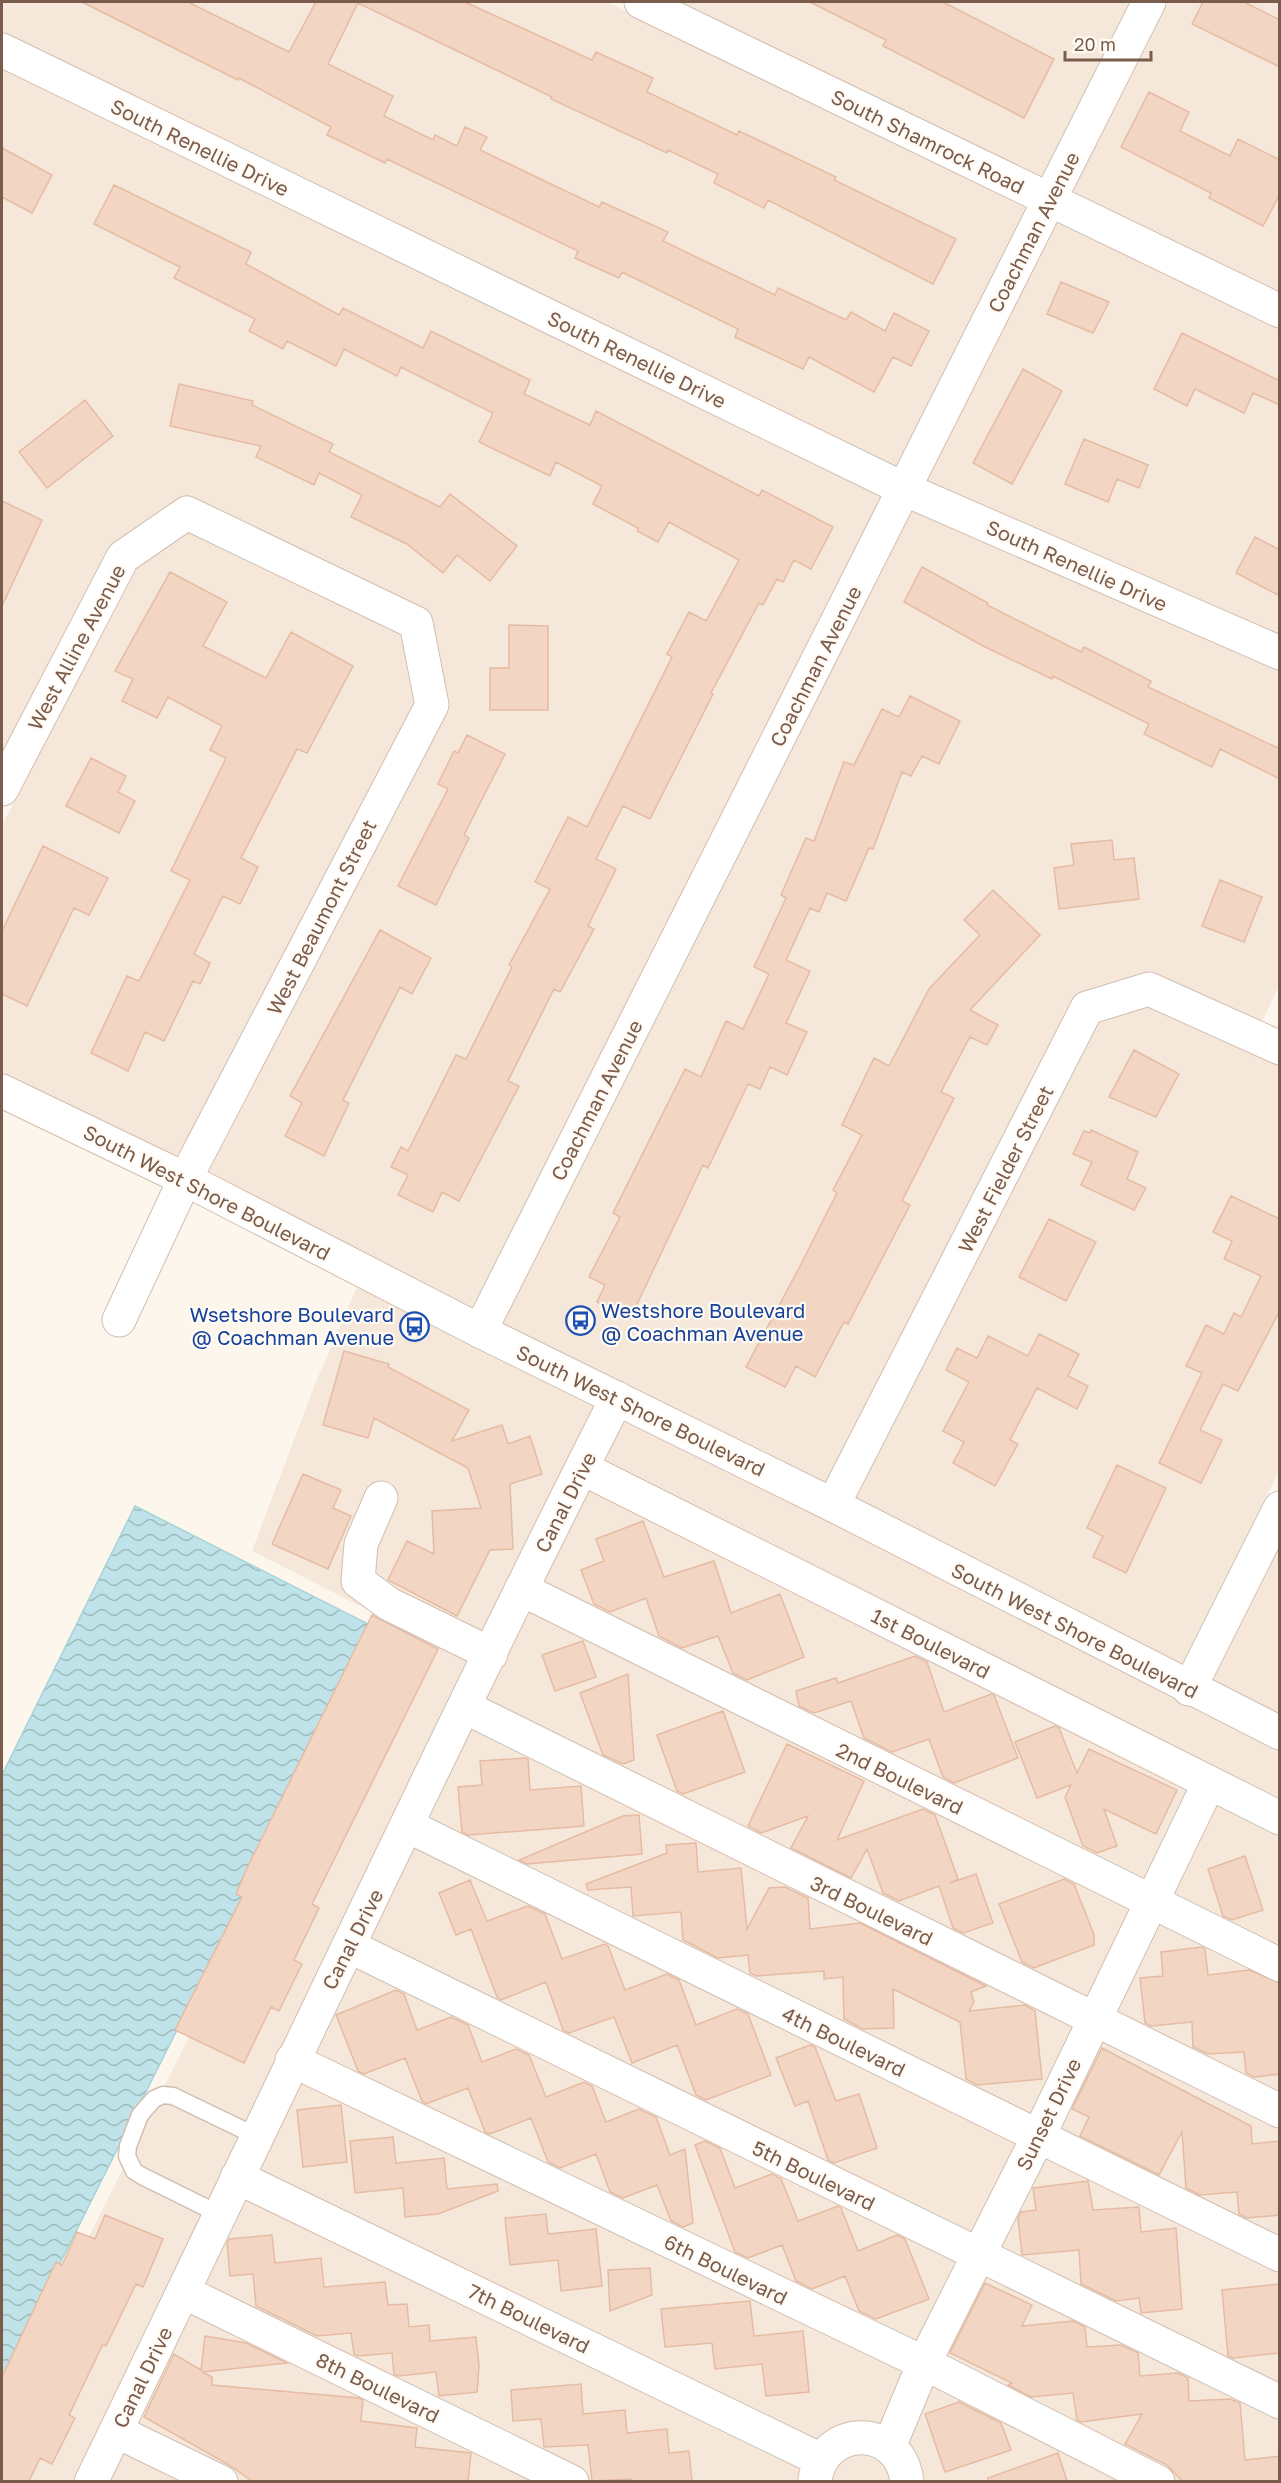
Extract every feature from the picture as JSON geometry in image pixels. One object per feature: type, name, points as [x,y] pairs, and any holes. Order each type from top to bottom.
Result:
[{"type":"street","name":"South Shamrock Road","points":[[641,2],[1280,311]]},
{"type":"street","name":"Coachman Avenue","points":[[480,1331],[1149,2]]},
{"type":"street","name":"South Renellie Drive","points":[[2,51],[904,489],[1280,654]]},
{"type":"street","name":"West Alline Avenue","points":[[2,789],[123,557],[187,513],[301,566]]},
{"type":"street","name":"West Beaumont Street","points":[[119,1320],[185,1179],[432,705],[416,624],[301,566]]},
{"type":"street","name":"West Fielder Street","points":[[834,1505],[1087,1008],[1149,989],[1276,1038]]},
{"type":"street","name":"South West Shore Boulevard","points":[[2,1091],[185,1179],[480,1331],[834,1505],[1189,1689],[1280,1733]]},
{"type":"street","name":"Canal Drive","points":[[92,2481],[184,2292],[292,2060],[408,1826],[521,1589],[617,1398]]},
{"type":"street","name":"1st Boulevard","points":[[587,1458],[1280,1818]]},
{"type":"street","points":[[381,1498],[361,1544],[358,1581],[390,1604],[491,1654]]},
{"type":"street","points":[[1189,1689],[1280,1508]]},
{"type":"street","name":"2nd Boulevard","points":[[521,1589],[1280,1965]]},
{"type":"street","name":"3rd Boulevard","points":[[465,1707],[1094,2021],[1280,2111]]},
{"type":"street","name":"Sunset Drive","points":[[889,2447],[924,2363],[976,2255],[1038,2137],[1209,1783]]},
{"type":"street","name":"4th Boulevard","points":[[408,1826],[1280,2255]]},
{"type":"street","name":"5th Boulevard","points":[[349,1946],[1280,2402]]},
{"type":"street","name":"6th Boulevard","points":[[292,2060],[924,2363],[1158,2481]]},
{"type":"street","name":"7th Boulevard","points":[[237,2177],[818,2471]]},
{"type":"street","name":"8th Boulevard","points":[[184,2292],[572,2481]]},
{"type":"street","points":[[116,2431],[221,2481]]},
{"type":"street","points":[[818,2471],[837,2444],[858,2437],[869,2438],[889,2447],[902,2462],[908,2481]]},
{"type":"lane","points":[[219,2214],[134,2171],[127,2156],[135,2126],[154,2099],[163,2095],[173,2096],[256,2136]]},
{"type":"shaded area","points":[[2,2],[607,2],[1028,206],[896,469],[2,34]]},
{"type":"shaded area","points":[[674,2],[1131,2],[1041,179]]},
{"type":"shaded area","points":[[1168,2],[1279,2],[1279,295],[1070,194]]},
{"type":"shaded area","points":[[2,67],[883,495],[472,1310],[207,1174],[446,713],[423,610],[322,559],[193,500],[109,549],[2,754]]},
{"type":"shaded area","points":[[1058,220],[1279,327],[1279,638],[926,483]]},
{"type":"shaded area","points":[[913,509],[1279,670],[1279,986],[1261,1023],[1081,994],[1072,1000],[825,1485],[501,1325]]},
{"type":"shaded area","points":[[190,531],[402,633],[415,702],[177,1159],[2,1074],[2,825],[137,568]]},
{"type":"shaded area","points":[[1150,1005],[1279,1064],[1279,1471],[1181,1668],[855,1500],[1099,1021]]},
{"type":"shaded area","points":[[358,1285],[596,1404],[601,1468],[626,1419],[827,1518],[1168,1695],[1279,1749],[1279,2481],[2,2481],[2,2410],[391,1635],[392,1628],[384,1618],[252,1551],[315,1384]]},
{"type":"shaded area","points":[[1279,1545],[1279,1717],[1210,1683]]},
{"type":"water","points":[[135,1506],[378,1629],[2,2379],[2,1775]]},
{"type":"building","points":[[82,2],[188,2],[289,52],[316,2],[465,2],[592,60],[596,52],[653,78],[647,92],[737,135],[739,131],[836,177],[834,180],[956,239],[933,284],[768,200],[764,208],[714,183],[718,174],[551,99],[552,97],[358,3],[328,64],[393,96],[384,116],[433,140],[435,135],[457,146],[465,127],[487,137],[480,150],[599,207],[602,202],[668,232],[663,241],[775,295],[778,288],[846,320],[851,312],[885,331],[894,313],[929,331],[911,366],[893,357],[874,392],[809,357],[803,369],[735,337],[738,329],[622,272],[619,278],[575,258],[578,251],[387,159],[385,163],[327,135],[331,127],[239,78],[238,80]]},
{"type":"building","points":[[810,2],[943,2],[1054,59],[1024,118],[883,46],[886,40]]},
{"type":"building","points":[[1203,2],[1244,2],[1280,20],[1280,67],[1192,24]]},
{"type":"building","points":[[1149,92],[1189,112],[1180,131],[1230,156],[1238,139],[1280,160],[1280,194],[1263,226],[1209,198],[1211,193],[1121,147]]},
{"type":"building","points":[[2,148],[52,175],[32,213],[2,197]]},
{"type":"building","points":[[114,185],[251,252],[246,264],[339,315],[343,308],[423,348],[431,331],[530,380],[524,394],[590,425],[596,411],[759,496],[762,490],[833,527],[811,569],[794,560],[783,582],[777,579],[763,605],[759,603],[711,693],[713,694],[650,819],[623,806],[596,859],[616,869],[588,926],[594,929],[560,992],[554,989],[508,1081],[519,1086],[459,1201],[442,1192],[433,1212],[398,1195],[408,1175],[391,1167],[401,1147],[408,1151],[456,1055],[466,1059],[512,967],[509,965],[550,889],[535,882],[568,817],[587,827],[672,657],[667,654],[689,612],[706,621],[739,560],[669,522],[658,542],[637,531],[638,528],[593,504],[602,486],[556,462],[550,476],[479,442],[493,413],[401,367],[397,376],[344,349],[336,366],[287,341],[283,349],[249,331],[255,319],[174,278],[180,267],[94,224]]},
{"type":"building","points":[[1061,282],[1109,302],[1093,333],[1047,314]]},
{"type":"building","points":[[1182,333],[1280,381],[1280,405],[1253,393],[1244,413],[1195,389],[1187,406],[1154,389]]},
{"type":"building","points":[[1023,369],[1062,391],[1012,484],[973,463]]},
{"type":"building","points":[[179,384],[253,401],[252,405],[333,444],[329,452],[440,507],[450,494],[517,546],[490,581],[457,555],[443,573],[407,544],[351,517],[362,495],[319,473],[314,485],[256,457],[261,446],[170,426]]},
{"type":"building","points":[[85,400],[113,436],[47,488],[19,452]]},
{"type":"building","points":[[1084,439],[1148,465],[1139,488],[1117,479],[1108,502],[1065,484]]},
{"type":"building","points":[[2,501],[42,520],[2,606]]},
{"type":"building","points":[[1255,537],[1280,550],[1280,596],[1236,573]]},
{"type":"building","points":[[922,567],[988,603],[987,605],[1081,652],[1084,647],[1151,681],[1148,687],[1280,749],[1280,779],[1220,749],[1212,767],[1144,734],[1149,724],[1053,676],[1052,679],[983,646],[904,602]]},
{"type":"building","points":[[170,572],[227,602],[203,646],[266,678],[291,632],[353,666],[307,753],[297,749],[241,858],[258,867],[240,904],[223,896],[194,954],[210,963],[200,984],[193,981],[164,1041],[145,1032],[128,1071],[91,1053],[127,976],[139,981],[190,880],[171,871],[226,758],[210,750],[222,726],[168,697],[157,718],[122,701],[133,679],[115,671]]},
{"type":"building","points":[[509,625],[548,626],[548,710],[490,710],[490,668],[509,668]]},
{"type":"building","points":[[910,696],[960,721],[939,764],[922,756],[911,776],[902,772],[873,849],[869,848],[846,901],[827,893],[819,912],[810,908],[786,960],[810,971],[786,1023],[807,1032],[787,1075],[770,1067],[760,1089],[748,1084],[708,1168],[703,1165],[630,1319],[597,1302],[605,1285],[589,1277],[620,1217],[613,1213],[685,1069],[701,1077],[726,1021],[743,1029],[769,974],[754,967],[786,898],[781,895],[806,838],[814,841],[844,762],[854,765],[882,709],[899,717]]},
{"type":"building","points":[[467,735],[505,754],[464,835],[469,838],[436,905],[398,886],[448,789],[438,784],[454,751],[458,753]]},
{"type":"building","points":[[91,758],[126,776],[118,792],[135,801],[119,833],[66,806]]},
{"type":"building","points":[[1112,840],[1114,860],[1134,858],[1139,899],[1059,909],[1054,868],[1074,865],[1071,844]]},
{"type":"building","points":[[43,846],[108,878],[89,915],[74,908],[27,1006],[2,994],[2,931]]},
{"type":"building","points":[[1220,880],[1262,897],[1244,942],[1202,926]]},
{"type":"building","points":[[993,890],[1040,935],[970,1010],[998,1025],[987,1045],[970,1037],[941,1092],[954,1098],[902,1201],[910,1205],[848,1324],[844,1322],[815,1377],[796,1366],[785,1387],[746,1367],[837,1193],[833,1190],[862,1135],[842,1125],[874,1058],[889,1066],[929,989],[980,935],[964,920]]},
{"type":"building","points":[[380,930],[431,958],[412,994],[400,987],[343,1100],[349,1103],[324,1156],[285,1136],[302,1103],[290,1096]]},
{"type":"building","points":[[1134,1050],[1179,1074],[1156,1117],[1109,1097]]},
{"type":"building","points":[[1091,1130],[1138,1152],[1127,1179],[1146,1188],[1134,1210],[1081,1185],[1092,1162],[1073,1154],[1084,1131],[1090,1133]]},
{"type":"building","points":[[1231,1196],[1280,1219],[1280,1310],[1238,1391],[1223,1384],[1200,1430],[1222,1440],[1201,1483],[1159,1463],[1202,1373],[1186,1366],[1206,1325],[1224,1334],[1234,1313],[1241,1317],[1261,1276],[1224,1259],[1232,1241],[1213,1232]]},
{"type":"building","points":[[1049,1219],[1096,1242],[1066,1301],[1019,1277]]},
{"type":"building","points":[[1039,1334],[1079,1354],[1068,1376],[1088,1386],[1077,1409],[1037,1388],[1010,1440],[1018,1444],[995,1486],[953,1463],[964,1442],[943,1431],[969,1382],[946,1370],[957,1348],[977,1358],[988,1336],[1028,1356]]},
{"type":"building","points":[[344,1351],[389,1364],[388,1367],[469,1410],[452,1441],[502,1425],[508,1444],[530,1436],[542,1474],[510,1484],[513,1549],[490,1550],[457,1616],[388,1580],[407,1541],[434,1554],[432,1511],[481,1508],[468,1468],[374,1418],[368,1438],[323,1425]]},
{"type":"building","points":[[1117,1465],[1166,1488],[1126,1573],[1093,1557],[1103,1536],[1087,1528]]},
{"type":"building","points":[[303,1474],[341,1490],[333,1508],[351,1516],[328,1569],[272,1544]]},
{"type":"building","points":[[643,1521],[664,1577],[714,1561],[731,1613],[780,1594],[804,1657],[747,1680],[733,1673],[718,1636],[682,1648],[659,1636],[646,1598],[610,1612],[594,1604],[581,1570],[604,1561],[596,1539]]},
{"type":"building","points":[[372,1615],[438,1649],[312,1904],[319,1908],[294,1960],[302,1964],[279,2011],[271,2007],[244,2063],[175,2030],[242,1897],[236,1894],[247,1868]]},
{"type":"building","points":[[583,1641],[596,1677],[555,1691],[542,1655]]},
{"type":"building","points":[[915,1656],[927,1662],[944,1712],[991,1694],[994,1695],[1018,1758],[954,1783],[943,1777],[929,1739],[892,1752],[864,1738],[851,1701],[814,1713],[799,1706],[796,1691],[836,1678],[838,1683]]},
{"type":"building","points":[[628,1674],[634,1760],[623,1764],[603,1755],[580,1693]]},
{"type":"building","points":[[723,1711],[745,1772],[683,1794],[677,1791],[657,1735]]},
{"type":"building","points":[[1055,1726],[1059,1728],[1077,1773],[1089,1749],[1177,1790],[1156,1834],[1104,1809],[1117,1846],[1097,1853],[1083,1846],[1065,1797],[1071,1785],[1037,1798],[1015,1742]]},
{"type":"building","points":[[787,1744],[864,1781],[837,1840],[923,1809],[935,1815],[958,1879],[950,1883],[976,1874],[993,1923],[963,1933],[953,1928],[939,1886],[899,1901],[883,1893],[867,1849],[851,1878],[791,1848],[808,1816],[761,1833],[748,1826]]},
{"type":"building","points":[[528,1759],[530,1790],[581,1786],[584,1826],[468,1835],[462,1832],[458,1787],[482,1785],[480,1761]]},
{"type":"building","points":[[639,1815],[642,1854],[527,1864],[519,1860],[623,1816]]},
{"type":"building","points":[[696,1843],[698,1872],[741,1868],[747,1929],[769,1888],[785,1887],[808,1898],[810,1929],[860,1923],[986,1986],[971,1992],[974,2002],[969,2011],[1025,2005],[1035,2011],[1042,2079],[977,2085],[966,2079],[960,2022],[893,1989],[894,2028],[863,2029],[844,2019],[843,1977],[824,1979],[824,1971],[756,1976],[750,1973],[748,1955],[718,1958],[683,1940],[681,1912],[633,1916],[631,1887],[588,1890],[586,1884],[667,1853],[666,1845]]},
{"type":"building","points":[[1245,1856],[1263,1910],[1232,1920],[1223,1916],[1208,1869]]},
{"type":"building","points":[[1064,1879],[1074,1884],[1094,1935],[1094,1945],[1034,1968],[1022,1962],[999,1904]]},
{"type":"building","points":[[470,1880],[487,1921],[528,1906],[545,1914],[562,1959],[605,1944],[608,1946],[625,1990],[667,1974],[679,1980],[696,2025],[737,2009],[748,2014],[771,2075],[706,2100],[696,2095],[677,2045],[632,2063],[614,2017],[569,2033],[563,2030],[546,1982],[501,2000],[497,1997],[471,1929],[456,1935],[439,1893]]},
{"type":"building","points":[[1202,1947],[1205,1949],[1208,1975],[1249,1970],[1280,1983],[1280,2074],[1254,2077],[1246,2073],[1244,2052],[1208,2054],[1193,2047],[1192,2022],[1151,2026],[1145,2023],[1140,1978],[1163,1976],[1161,1952]]},
{"type":"building","points":[[396,1990],[404,1994],[417,2030],[451,2017],[468,2025],[482,2062],[516,2049],[529,2055],[546,2097],[584,2082],[592,2086],[606,2122],[639,2109],[656,2117],[670,2155],[685,2149],[693,2223],[683,2227],[671,2221],[657,2185],[623,2198],[610,2192],[596,2154],[560,2168],[548,2162],[531,2118],[490,2134],[485,2132],[468,2088],[426,2104],[422,2101],[405,2058],[364,2074],[358,2071],[336,2015]]},
{"type":"building","points":[[810,2045],[815,2047],[836,2101],[859,2094],[877,2148],[834,2163],[828,2160],[808,2101],[795,2106],[776,2058]]},
{"type":"building","points":[[1102,2048],[1251,2126],[1252,2144],[1280,2141],[1280,2215],[1247,2218],[1239,2214],[1237,2192],[1200,2195],[1186,2188],[1182,2132],[1159,2175],[1080,2136],[1089,2117],[1072,2109]]},
{"type":"building","points":[[341,2105],[347,2162],[303,2167],[297,2110]]},
{"type":"building","points":[[393,2137],[396,2163],[444,2158],[447,2189],[497,2184],[498,2191],[438,2214],[405,2217],[403,2188],[355,2193],[350,2141]]},
{"type":"building","points":[[705,2141],[720,2148],[735,2188],[772,2174],[781,2179],[798,2221],[838,2206],[841,2208],[858,2251],[897,2235],[905,2239],[929,2299],[876,2319],[859,2311],[845,2276],[812,2289],[796,2281],[782,2245],[748,2258],[735,2252],[695,2145]]},
{"type":"building","points":[[1088,2181],[1093,2210],[1139,2207],[1141,2232],[1176,2228],[1182,2309],[1141,2313],[1139,2298],[1116,2301],[1081,2284],[1079,2250],[1022,2255],[1018,2218],[1021,2212],[1036,2210],[1033,2188]]},
{"type":"building","points":[[546,2214],[548,2234],[596,2229],[602,2286],[561,2291],[558,2260],[510,2265],[505,2218]]},
{"type":"building","points":[[105,2215],[163,2239],[143,2287],[136,2284],[106,2346],[103,2344],[69,2415],[75,2418],[52,2464],[40,2458],[29,2481],[2,2481],[2,2377],[56,2262],[62,2265],[77,2232],[95,2239]]},
{"type":"building","points":[[272,2235],[275,2263],[321,2258],[324,2287],[385,2282],[388,2305],[407,2304],[409,2327],[429,2325],[430,2341],[476,2337],[479,2366],[477,2392],[439,2396],[436,2372],[398,2376],[394,2374],[392,2353],[358,2356],[354,2354],[351,2333],[317,2336],[256,2306],[253,2274],[230,2276],[227,2243],[229,2239]]},
{"type":"building","points":[[650,2268],[652,2295],[610,2311],[608,2270]]},
{"type":"building","points":[[985,2283],[1032,2305],[1022,2326],[1073,2321],[1085,2327],[1087,2347],[1121,2345],[1138,2353],[1140,2376],[1178,2373],[1188,2378],[1189,2401],[1230,2399],[1240,2403],[1245,2460],[1280,2456],[1280,2481],[1182,2481],[1167,2465],[1125,2444],[1142,2414],[1081,2422],[1077,2420],[1073,2393],[1031,2397],[1008,2385],[1012,2383],[950,2353]]},
{"type":"building","points":[[1280,2284],[1280,2353],[1233,2358],[1228,2356],[1222,2290]]},
{"type":"building","points":[[750,2301],[754,2336],[803,2331],[809,2392],[766,2396],[762,2364],[715,2369],[712,2343],[665,2347],[661,2309]]},
{"type":"building","points":[[205,2336],[246,2343],[287,2363],[203,2372],[212,2377],[212,2385],[359,2398],[363,2400],[361,2421],[417,2428],[415,2447],[471,2453],[468,2481],[252,2481],[229,2465],[144,2417],[174,2354],[201,2370]]},
{"type":"building","points":[[581,2384],[583,2414],[625,2410],[627,2433],[667,2429],[669,2453],[689,2451],[692,2481],[632,2481],[631,2479],[592,2481],[588,2445],[544,2447],[541,2419],[513,2421],[511,2390]]},
{"type":"building","points":[[959,2402],[1001,2423],[1011,2450],[945,2472],[925,2414]]},
{"type":"building","points":[[1058,2453],[1067,2481],[988,2481],[988,2478]]},
{"type":"place","name":"Westshore Boulevard @ Coachman Avenue","points":[[580,1321]]},
{"type":"place","name":"Wsetshore Boulevard @ Coachman Avenue","points":[[415,1326]]}]
